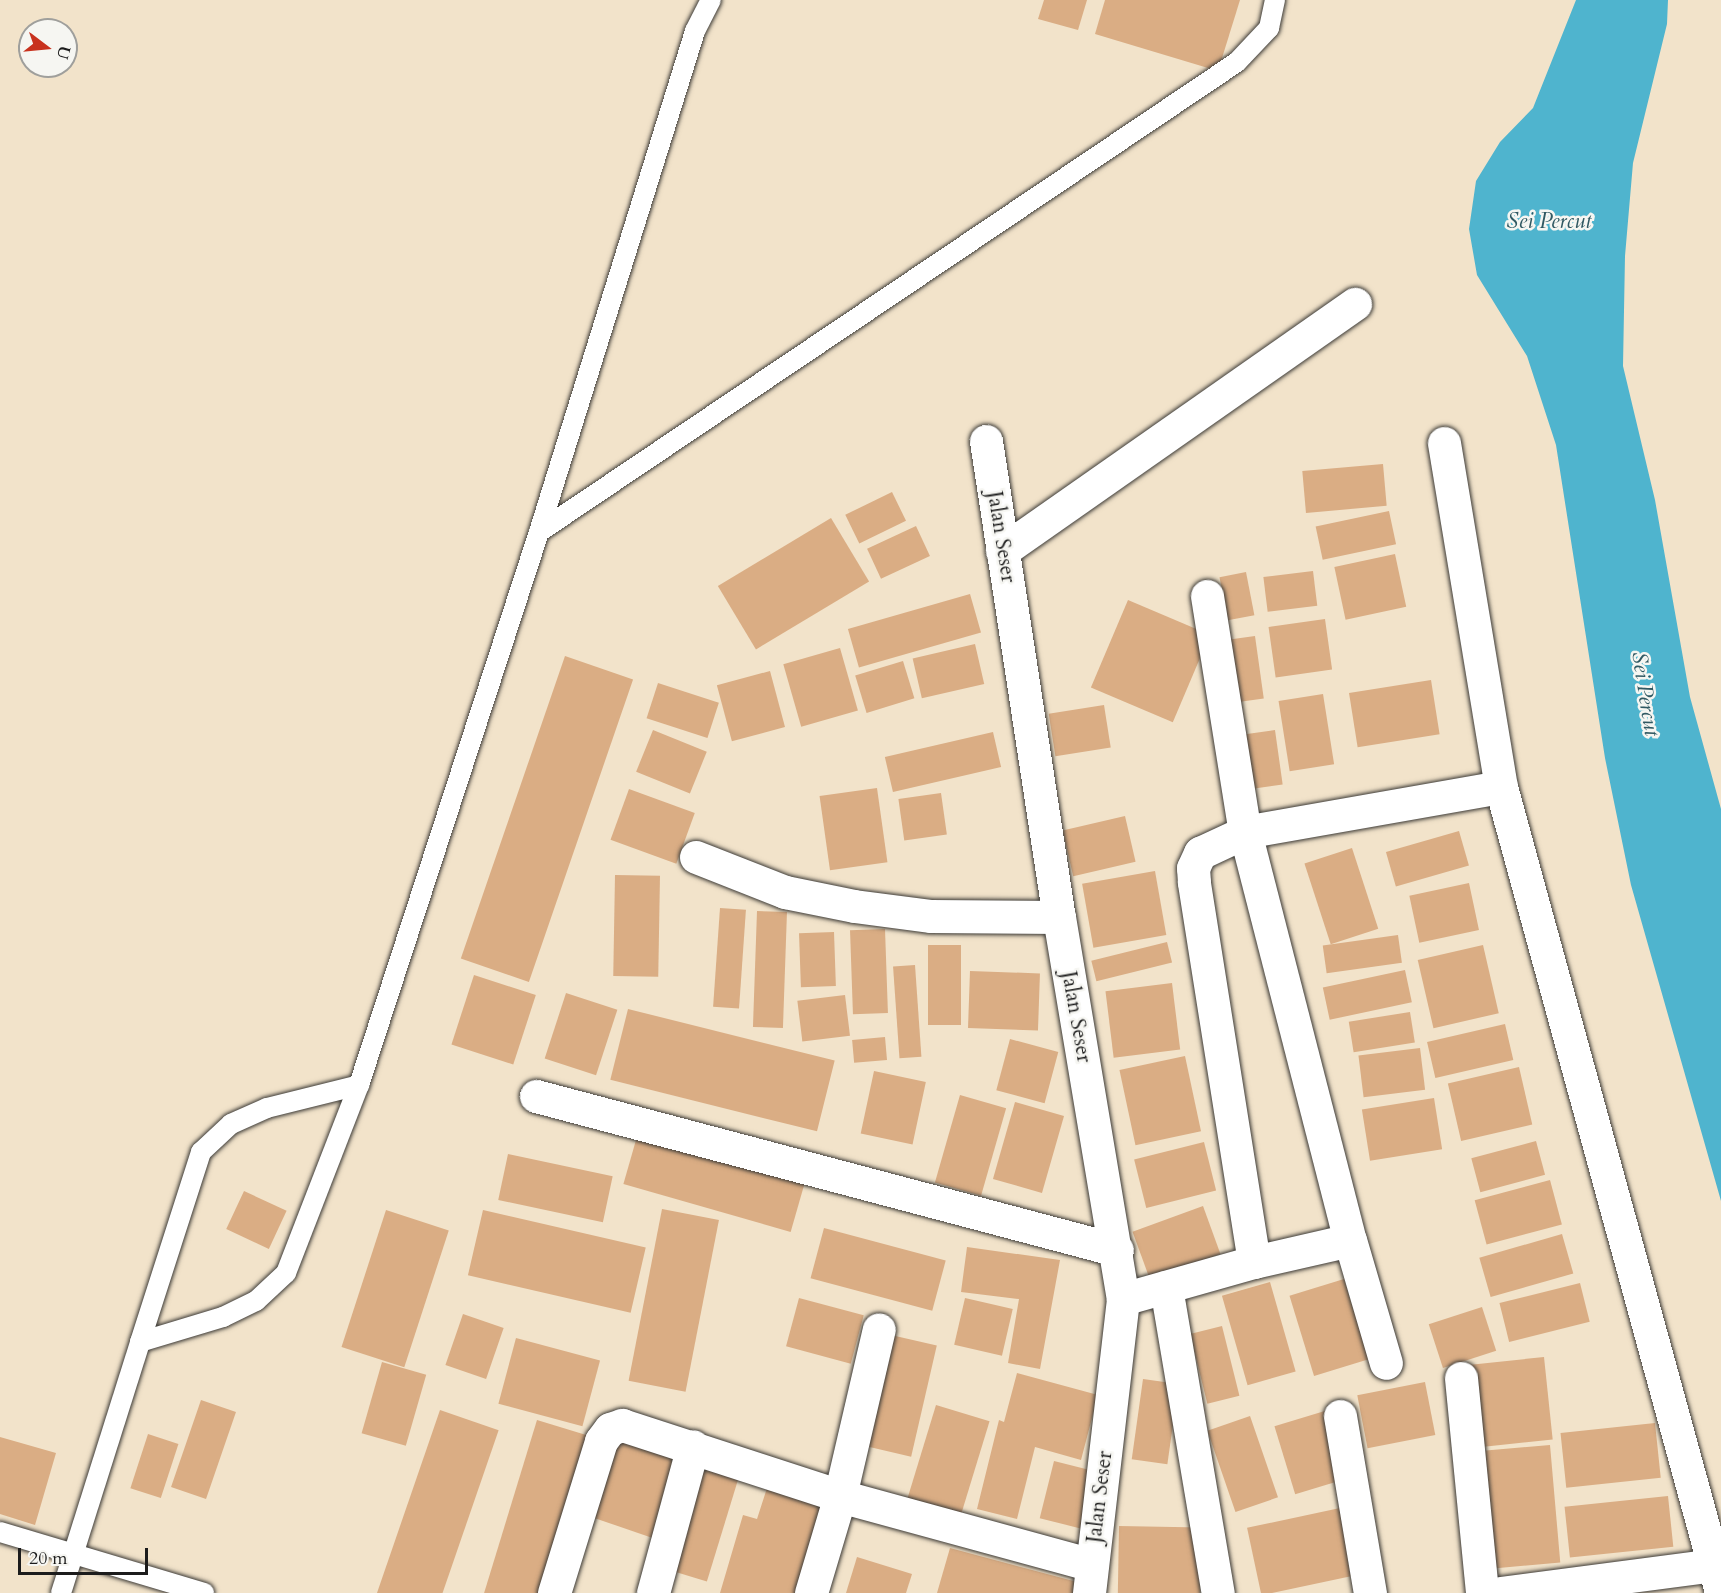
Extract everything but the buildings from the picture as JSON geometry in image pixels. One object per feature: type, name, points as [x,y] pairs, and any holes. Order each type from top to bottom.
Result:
[{"type":"street","points":[[1002,551],[1355,304]]},
{"type":"street","name":"Jalan Seser","points":[[986,441],[1059,917],[1117,1250],[1123,1299],[1090,1579]]},
{"type":"street","points":[[1444,442],[1501,788],[1717,1579],[1501,1593]]},
{"type":"street","points":[[1207,596],[1245,832],[1350,1240],[1386,1363]]},
{"type":"street","points":[[1254,1262],[1193,868],[1200,854],[1245,832],[1501,788]]},
{"type":"street","points":[[696,857],[785,892],[855,906],[931,916],[1059,917]]},
{"type":"street","points":[[536,1096],[1117,1250]]},
{"type":"street","points":[[1123,1299],[1254,1262],[1350,1240]]},
{"type":"street","points":[[1166,1287],[1218,1593]]},
{"type":"street","points":[[812,1593],[840,1496],[879,1329]]},
{"type":"street","points":[[1461,1378],[1482,1593]]},
{"type":"street","points":[[1340,1416],[1370,1593]]},
{"type":"street","points":[[554,1593],[601,1441],[610,1429],[622,1425],[693,1446],[1090,1579]]},
{"type":"street","points":[[653,1593],[693,1446]]},
{"type":"lane","points":[[141,1342],[224,1317],[256,1301],[286,1273],[359,1085],[539,532],[694,31],[711,0]]},
{"type":"lane","points":[[539,532],[1237,62],[1269,28],[1275,0]]},
{"type":"lane","points":[[61,1593],[201,1152],[231,1124],[267,1108],[359,1085]]},
{"type":"lane","points":[[0,1532],[73,1551],[204,1593]]},
{"type":"water","name":"Sei Percut","points":[[1576,0],[1668,0],[1667,24],[1633,163],[1625,256],[1623,366],[1655,500],[1690,697],[1721,809],[1721,1201],[1631,885],[1605,758],[1556,445],[1527,356],[1477,275],[1469,229],[1476,181],[1500,142],[1533,108]]}]
